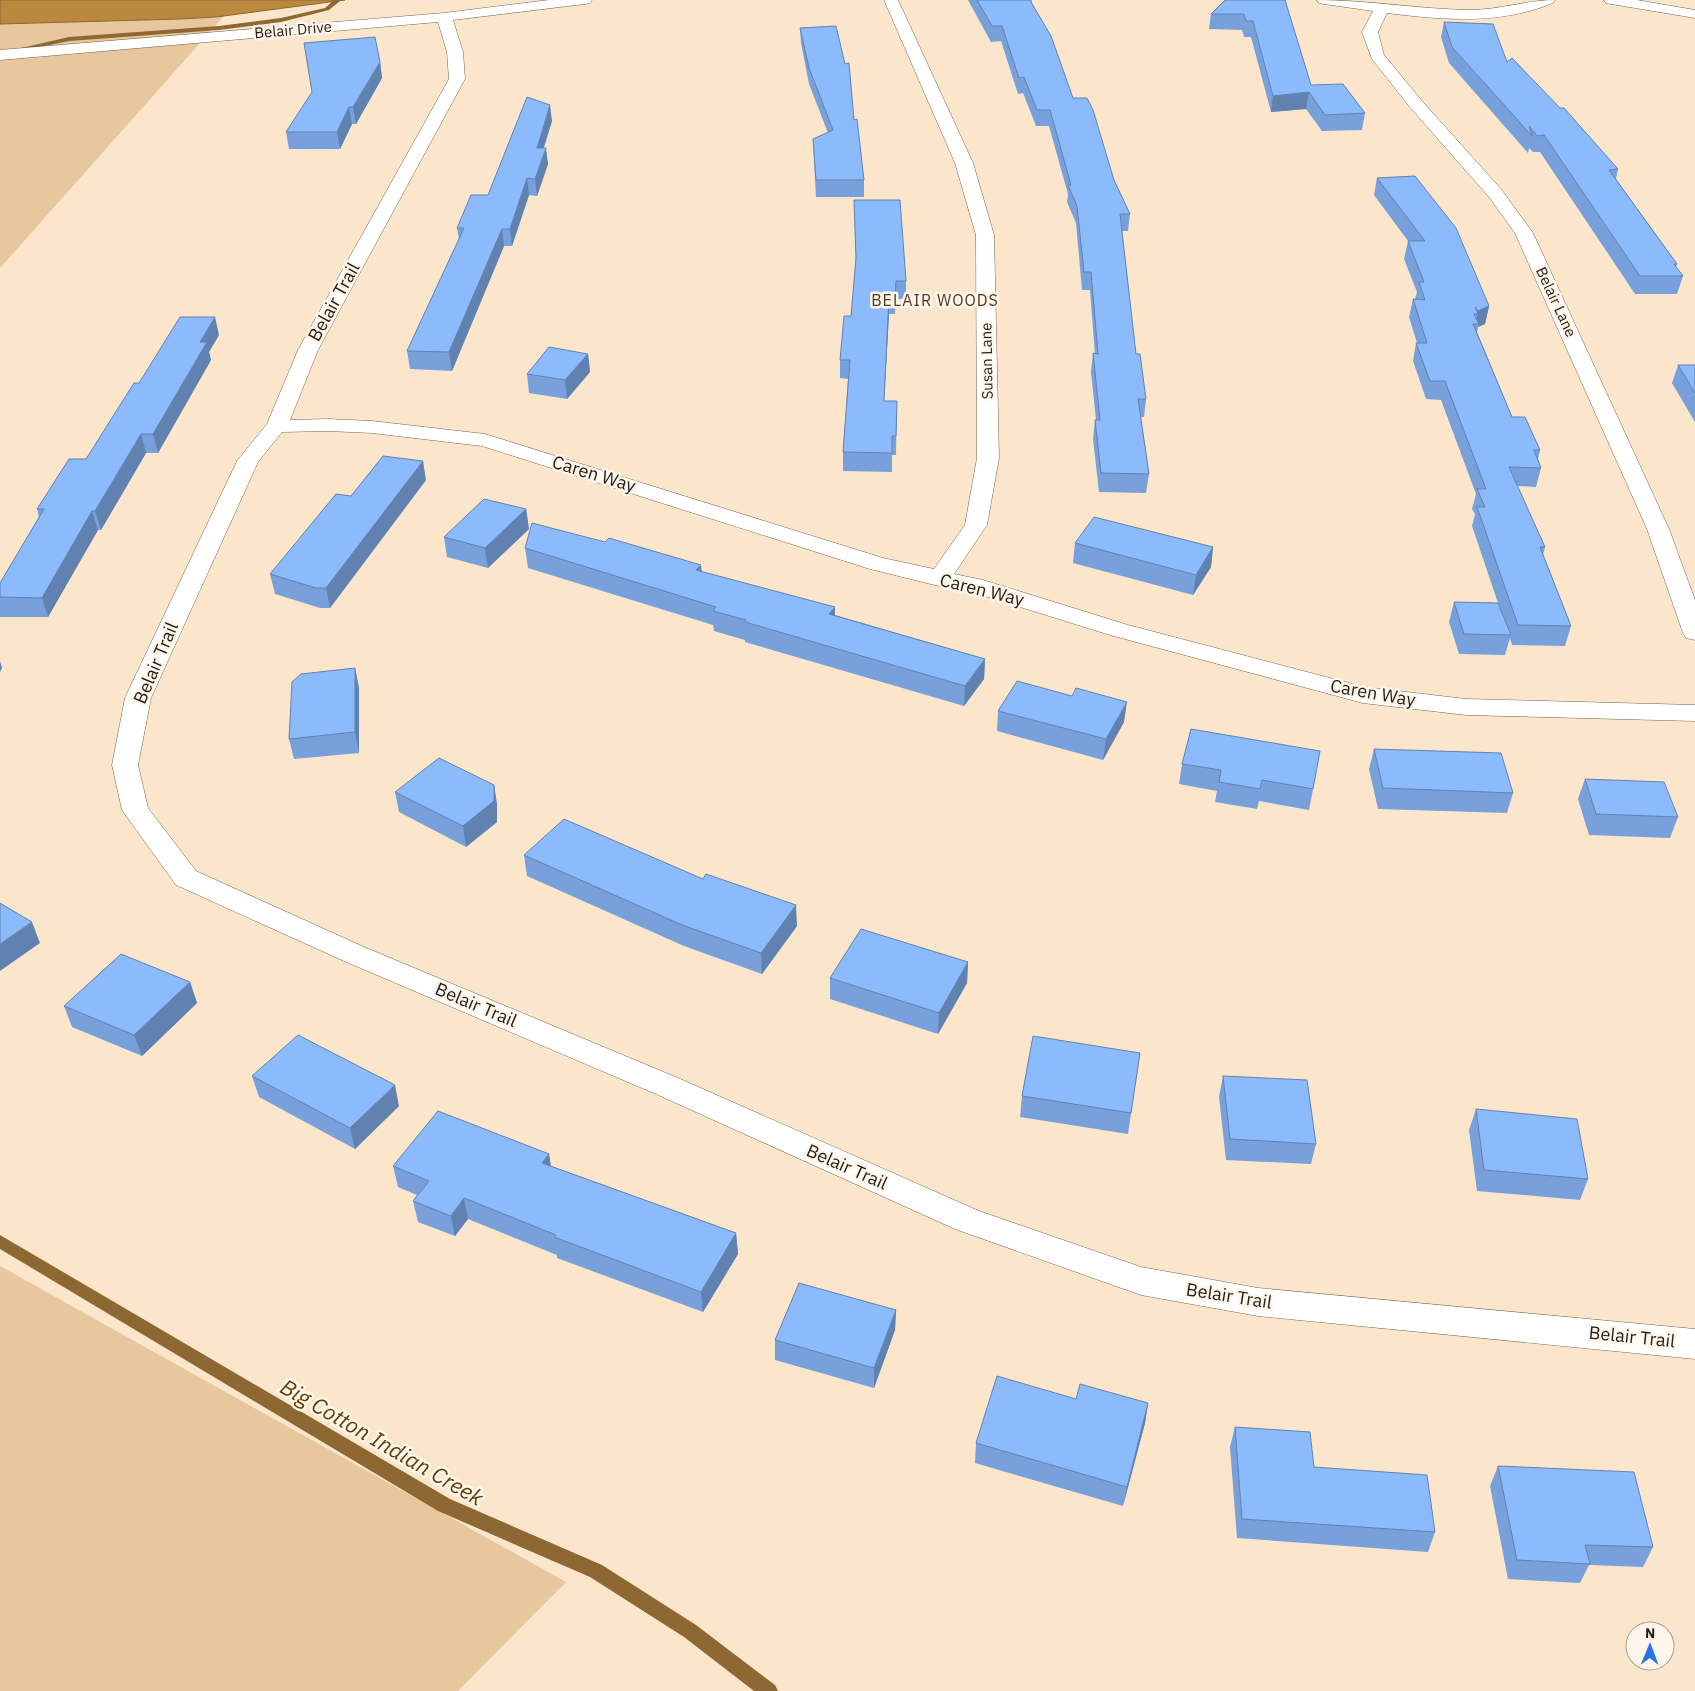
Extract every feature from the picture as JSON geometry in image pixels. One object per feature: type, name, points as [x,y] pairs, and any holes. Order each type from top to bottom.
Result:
[{"type":"street","name":"Belair Drive","points":[[0,55],[444,17],[585,0]]},
{"type":"street","name":"Susan Lane","points":[[891,0],[964,163],[985,235],[988,458],[976,525],[939,579]]},
{"type":"street","points":[[1324,0],[1447,14],[1504,13],[1539,5],[1548,0]]},
{"type":"street","points":[[1611,0],[1695,14]]},
{"type":"street","name":"Belair Lane","points":[[1382,7],[1370,32],[1377,56],[1415,103],[1495,193],[1524,233],[1578,348],[1658,529],[1695,633]]},
{"type":"street","name":"Belair Trail","points":[[444,17],[455,52],[457,79],[308,350],[277,425],[248,461],[138,698],[125,765],[135,810],[186,878],[354,954],[667,1086],[967,1220],[1141,1281],[1258,1302],[1695,1344]]},
{"type":"street","name":"Caren Way","points":[[277,425],[288,427],[333,425],[434,432],[485,440],[878,564],[939,579],[975,585],[1119,630],[1363,695],[1466,707],[1695,713]]},
{"type":"shaded area","points":[[0,0],[232,7],[0,268]]},
{"type":"shaded area","points":[[0,0],[345,0],[216,17],[0,24]]},
{"type":"shaded area","points":[[0,1266],[566,1582],[458,1691],[0,1691]]},
{"type":"building","points":[[977,0],[1031,0],[1051,36],[1073,98],[1087,98],[1093,110],[1114,180],[1130,214],[1120,214],[1136,354],[1140,354],[1146,399],[1138,399],[1149,474],[1101,473],[1095,420],[1100,420],[1093,353],[1098,354],[1091,272],[1084,272],[1077,206],[1068,185],[1071,185],[1050,110],[1037,110],[1024,77],[1019,78],[1002,26],[992,26]]},
{"type":"building","points":[[1225,0],[1285,0],[1311,85],[1343,84],[1365,113],[1325,115],[1309,92],[1273,96],[1253,21],[1246,21],[1244,14],[1211,14]]},
{"type":"building","points":[[1444,22],[1493,24],[1507,62],[1512,58],[1560,108],[1564,108],[1618,169],[1609,170],[1677,264],[1674,264],[1683,276],[1640,276],[1544,135],[1537,136],[1529,126],[1532,136],[1452,47]]},
{"type":"building","points":[[836,26],[845,64],[849,63],[854,120],[857,119],[864,180],[816,180],[813,139],[833,130],[809,68],[800,28]]},
{"type":"building","points":[[375,37],[380,62],[353,107],[349,107],[337,132],[286,132],[312,92],[304,43]]},
{"type":"building","points":[[527,97],[550,105],[537,148],[546,148],[535,179],[527,178],[510,229],[502,229],[449,352],[407,351],[464,228],[457,228],[471,195],[488,195]]},
{"type":"building","points":[[1415,176],[1456,228],[1489,306],[1478,311],[1475,307],[1478,314],[1474,314],[1479,324],[1473,324],[1512,417],[1525,417],[1540,450],[1534,450],[1541,468],[1509,467],[1545,547],[1540,547],[1571,626],[1518,625],[1477,507],[1485,507],[1477,489],[1486,489],[1445,381],[1430,381],[1416,343],[1427,343],[1413,299],[1425,300],[1419,282],[1424,282],[1408,241],[1425,241],[1377,178]]},
{"type":"building","points":[[854,200],[900,200],[906,281],[896,281],[895,296],[889,296],[884,401],[897,401],[896,436],[892,436],[892,453],[843,452],[850,360],[840,360],[844,316],[851,316],[856,258]]},
{"type":"building","points":[[180,317],[215,317],[200,342],[207,342],[153,434],[141,434],[95,511],[92,511],[42,598],[0,597],[0,583],[44,509],[37,509],[69,459],[86,459],[134,383],[139,383]]},
{"type":"building","points":[[549,347],[588,354],[565,380],[527,374]]},
{"type":"building","points":[[1678,365],[1695,365],[1695,393]]},
{"type":"building","points":[[383,456],[423,461],[326,588],[316,588],[270,574],[336,494],[351,496]]},
{"type":"building","points":[[484,499],[526,509],[485,548],[444,537]]},
{"type":"building","points":[[1094,517],[1213,547],[1196,575],[1075,543]]},
{"type":"building","points":[[532,523],[605,542],[609,538],[701,565],[696,570],[835,607],[829,614],[985,659],[965,686],[745,622],[746,620],[713,611],[716,607],[525,548]]},
{"type":"building","points":[[1454,602],[1498,603],[1511,635],[1464,634]]},
{"type":"building","points":[[355,668],[355,732],[289,739],[292,682],[301,674]]},
{"type":"building","points":[[1017,681],[1072,696],[1076,688],[1127,702],[1106,739],[998,711]]},
{"type":"building","points":[[1191,729],[1320,751],[1313,789],[1262,780],[1260,789],[1219,782],[1221,770],[1182,764]]},
{"type":"building","points":[[1374,749],[1501,753],[1513,793],[1383,788]]},
{"type":"building","points":[[439,758],[494,785],[494,801],[463,826],[395,792]]},
{"type":"building","points":[[1585,779],[1664,782],[1678,817],[1596,814]]},
{"type":"building","points":[[564,819],[703,879],[706,874],[796,905],[761,953],[682,925],[524,855]]},
{"type":"building","points":[[0,903],[32,922],[0,944]]},
{"type":"building","points":[[861,929],[968,962],[939,1013],[830,978]]},
{"type":"building","points":[[121,954],[190,982],[134,1035],[64,1006]]},
{"type":"building","points":[[298,1035],[395,1085],[350,1128],[252,1076]]},
{"type":"building","points":[[1033,1036],[1140,1053],[1131,1113],[1022,1096]]},
{"type":"building","points":[[1223,1076],[1307,1080],[1316,1144],[1230,1139]]},
{"type":"building","points":[[1476,1109],[1577,1119],[1588,1179],[1484,1170]]},
{"type":"building","points":[[438,1111],[549,1154],[542,1163],[736,1233],[701,1292],[554,1237],[556,1235],[464,1198],[451,1216],[413,1201],[429,1181],[393,1166]]},
{"type":"building","points":[[799,1283],[896,1310],[874,1368],[775,1340]]},
{"type":"building","points":[[997,1376],[1076,1399],[1080,1384],[1148,1403],[1127,1487],[976,1443]]},
{"type":"building","points":[[1235,1427],[1310,1432],[1314,1467],[1427,1475],[1435,1532],[1242,1519]]},
{"type":"building","points":[[1498,1466],[1634,1472],[1653,1547],[1585,1545],[1590,1564],[1517,1560]]},
{"type":"waterway","points":[[20,49],[69,39],[219,28],[281,20],[327,9],[337,1]]},
{"type":"waterway","name":"Big Cotton Indian Creek","points":[[0,1241],[444,1505],[596,1571],[690,1631],[769,1691]]},
{"type":"district","name":"BELAIR WOODS","points":[[935,300]]}]
